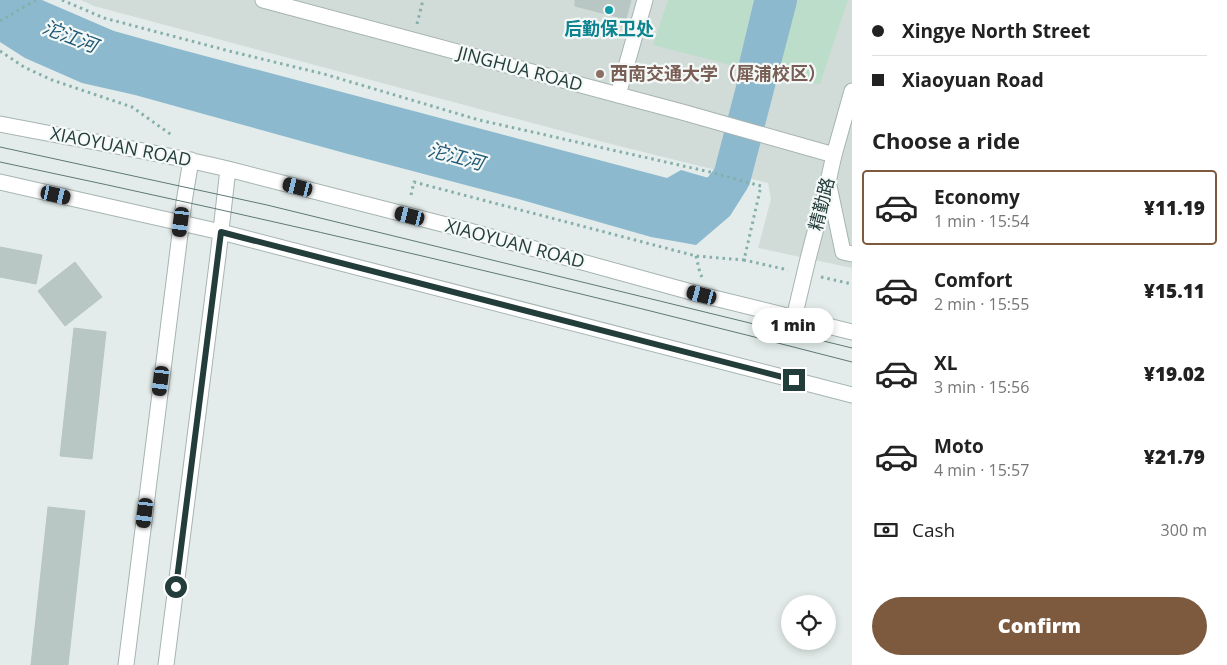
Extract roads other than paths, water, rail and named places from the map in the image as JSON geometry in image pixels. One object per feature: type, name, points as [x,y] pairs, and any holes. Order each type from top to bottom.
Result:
[{"type":"street","name":"JINGHUA ROAD","points":[[263,0],[682,112],[834,155]]},
{"type":"street","points":[[618,95],[644,0]]},
{"type":"street","name":"精勤路","points":[[794,318],[834,155],[852,91]]},
{"type":"street","name":"XIAOYUAN ROAD","points":[[0,124],[191,160],[228,169],[466,230],[702,295],[852,332]]},
{"type":"street","points":[[126,665],[181,222],[191,160]]},
{"type":"street","points":[[166,665],[228,169]]},
{"type":"street","points":[[0,182],[221,232],[852,396]]},
{"type":"street","points":[[828,182],[843,252],[852,254]]},
{"type":"water","points":[[0,0],[42,0],[114,31],[175,48],[667,178],[681,170],[747,189],[730,216],[696,245],[651,237],[515,198],[135,95],[82,83],[25,58],[0,42]]},
{"type":"water","points":[[754,0],[794,0],[775,77],[738,67]]},
{"type":"waterway","name":"沱江河","points":[[686,211],[713,198],[732,177],[778,0]]},
{"type":"tram line","points":[[0,147],[267,205],[852,348]]},
{"type":"tram line","points":[[0,162],[214,208],[427,257],[640,308],[852,362]]},
{"type":"place","name":"后勤保卫处","points":[[609,10]]},
{"type":"place","name":"西南交通大学（犀浦校区）","points":[[600,74]]}]
